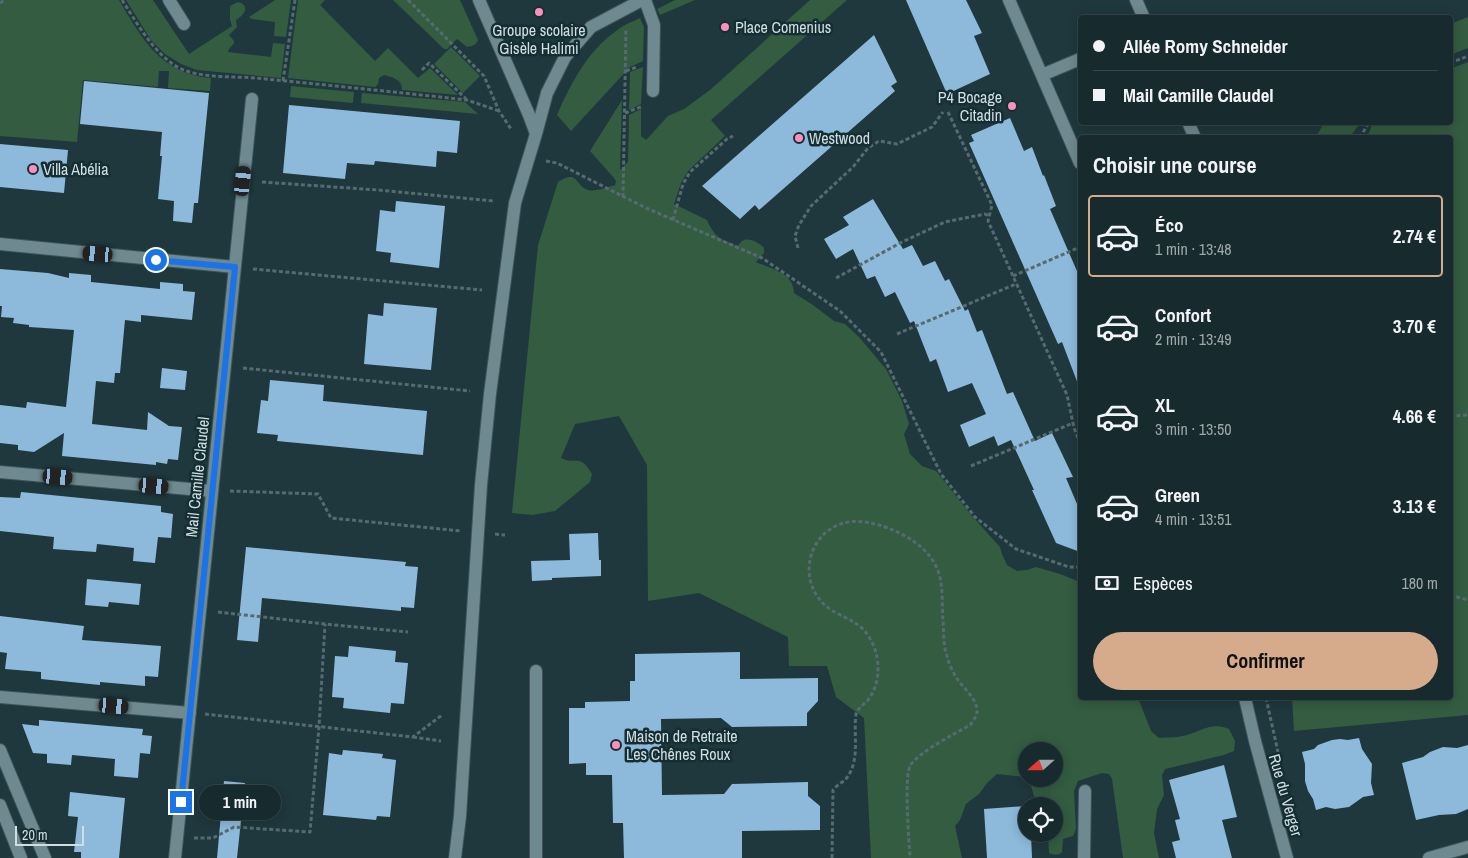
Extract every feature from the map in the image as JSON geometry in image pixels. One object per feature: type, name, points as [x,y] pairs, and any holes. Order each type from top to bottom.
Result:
[{"type":"street","points":[[169,0],[184,24]]},
{"type":"street","points":[[479,0],[536,134]]},
{"type":"street","points":[[455,858],[460,816],[481,485],[490,394],[515,203],[547,92],[565,57],[591,27],[644,0],[654,25],[654,92]]},
{"type":"street","points":[[1009,0],[1078,158]]},
{"type":"street","points":[[1136,0],[1143,15]]},
{"type":"street","points":[[1042,75],[1078,60]]},
{"type":"street","name":"Mail Camille Claudel","points":[[175,858],[252,99]]},
{"type":"street","points":[[0,244],[235,267]]},
{"type":"street","points":[[0,472],[212,491]]},
{"type":"street","points":[[536,671],[536,858]]},
{"type":"street","points":[[0,697],[190,713]]},
{"type":"street","name":"Rue du Verger","points":[[1245,700],[1254,741],[1287,858]]},
{"type":"street","points":[[0,750],[45,858]]},
{"type":"street","points":[[1084,858],[1085,791]]},
{"type":"street","points":[[0,805],[21,858]]},
{"type":"street","points":[[1429,858],[1468,847]]},
{"type":"path","points":[[0,2],[6,0]]},
{"type":"path","points":[[122,0],[158,52],[176,66],[191,71],[208,75],[467,100],[500,111]]},
{"type":"path","points":[[283,81],[294,0]]},
{"type":"path","points":[[408,0],[484,76],[500,111],[511,129]]},
{"type":"path","points":[[623,197],[627,7]]},
{"type":"path","points":[[1453,62],[1468,56]]},
{"type":"path","points":[[422,70],[429,63],[467,100]]},
{"type":"path","points":[[798,248],[795,236],[799,225],[811,206],[854,167],[868,148],[879,141],[897,144],[932,127],[942,112]]},
{"type":"path","points":[[948,112],[992,205],[988,221],[1067,395],[1078,437]]},
{"type":"path","points":[[673,220],[683,184],[690,172],[727,138],[733,136]]},
{"type":"path","points":[[557,163],[623,197],[762,258],[840,311],[881,352],[941,474],[975,517],[1016,549],[1069,567],[1078,567]]},
{"type":"path","points":[[243,181],[378,190],[494,201]]},
{"type":"path","points":[[836,278],[902,242],[945,222],[984,214],[989,216]]},
{"type":"path","points":[[1013,276],[1078,248]]},
{"type":"path","points":[[235,267],[482,290]]},
{"type":"path","points":[[897,334],[1016,284]]},
{"type":"path","points":[[225,366],[470,392]]},
{"type":"path","points":[[1453,416],[1468,415]]},
{"type":"path","points":[[971,466],[1073,423]]},
{"type":"path","points":[[212,491],[318,494],[331,518],[505,535]]},
{"type":"path","points":[[832,858],[832,790],[845,780],[851,771],[854,762],[857,710],[869,698],[878,682],[878,668],[876,652],[868,637],[857,624],[826,607],[819,599],[813,589],[809,568],[812,552],[828,530],[837,525],[858,520],[886,527],[913,541],[926,551],[935,563],[940,578],[946,655],[956,678],[977,708],[976,718],[970,724],[920,755],[910,765],[908,778],[910,858]]},
{"type":"path","points":[[1453,595],[1468,600]]},
{"type":"path","points":[[200,609],[408,632]]},
{"type":"path","points":[[177,837],[213,838],[234,827],[310,832],[325,624]]},
{"type":"path","points":[[190,713],[441,741]]},
{"type":"path","points":[[413,737],[442,715]]},
{"type":"green space","points":[[0,0],[119,0],[145,41],[155,52],[179,70],[211,78],[210,91],[168,88],[169,71],[159,71],[158,87],[83,80],[77,142],[0,136]]},
{"type":"green space","points":[[126,0],[153,0],[189,54],[232,26],[230,6],[238,2],[242,4],[245,11],[236,20],[237,27],[229,35],[234,43],[228,52],[271,57],[273,43],[285,44],[281,78],[197,70],[181,64],[165,54],[151,40]]},
{"type":"green space","points":[[275,0],[291,0],[286,37],[274,36],[275,22],[249,17]]},
{"type":"green space","points":[[298,0],[325,0],[320,5],[375,61],[388,48],[418,78],[430,68],[458,95],[402,90],[399,81],[384,75],[379,78],[378,84],[375,87],[288,78]]},
{"type":"green space","points":[[393,0],[460,0],[478,40],[474,45],[467,47],[457,39],[447,49],[444,49]]},
{"type":"green space","points":[[675,0],[695,0],[660,15],[657,9]]},
{"type":"green space","points":[[810,0],[847,0],[711,120],[725,136],[688,171],[681,183],[674,204],[707,220],[713,231],[727,242],[738,246],[743,240],[749,240],[760,244],[764,248],[764,253],[756,262],[786,276],[793,286],[794,293],[834,321],[845,324],[859,337],[886,369],[902,401],[909,424],[904,434],[910,454],[922,466],[936,471],[1000,547],[1007,565],[1017,571],[1036,567],[1078,581],[1078,700],[1139,700],[1151,731],[1159,738],[1183,736],[1217,726],[1229,729],[1235,741],[1234,751],[1165,769],[1162,775],[1164,795],[1157,809],[1154,833],[1159,858],[1123,858],[1112,779],[1109,774],[1102,773],[1078,781],[1074,791],[1076,829],[1073,836],[1063,839],[1063,797],[1035,797],[1032,788],[1063,787],[1063,742],[1018,742],[1018,776],[997,774],[979,794],[966,804],[960,820],[955,826],[962,858],[871,858],[864,718],[836,697],[827,666],[789,666],[788,637],[699,593],[648,601],[647,465],[619,416],[575,424],[561,458],[584,463],[592,474],[590,482],[555,511],[532,515],[512,513],[538,245],[558,182],[570,177],[576,179],[588,190],[602,189],[615,185],[616,181],[614,178],[590,151],[622,100],[620,170],[628,162],[629,115],[641,109],[641,136],[646,140],[668,116],[684,109],[710,90]]},
{"type":"green space","points":[[1468,17],[1468,48],[1453,54],[1453,23]]},
{"type":"green space","points":[[640,18],[644,27],[643,61],[630,67],[571,131],[557,115],[581,69],[588,58],[606,39],[622,27]]},
{"type":"green space","points":[[451,47],[480,76],[463,93],[434,64]]},
{"type":"green space","points":[[1468,62],[1468,715],[1294,731],[1292,700],[1453,700],[1453,135],[1368,135],[1372,125],[1453,125],[1453,68]]},
{"type":"green space","points":[[643,67],[641,104],[629,110],[630,72]]},
{"type":"green space","points":[[291,86],[354,92],[353,103],[290,97]]},
{"type":"green space","points":[[362,93],[465,102],[478,114],[361,103]]},
{"type":"green space","points":[[1323,125],[1359,125],[1351,135],[1317,135]]},
{"type":"green space","points":[[1048,842],[1063,842],[1062,852],[1056,855],[1049,853]]},
{"type":"building","points":[[906,0],[966,0],[982,33],[974,36],[990,74],[947,94]]},
{"type":"building","name":"Westwood","points":[[874,35],[897,82],[891,86],[895,91],[759,210],[755,205],[740,219],[702,186]]},
{"type":"building","points":[[84,81],[209,93],[198,203],[194,203],[192,223],[173,221],[174,201],[158,199],[162,132],[80,124]]},
{"type":"building","points":[[289,105],[460,121],[457,153],[437,151],[436,167],[375,161],[374,165],[347,163],[345,179],[283,173]]},
{"type":"building","points":[[1010,118],[1024,151],[1032,147],[1056,206],[1050,209],[1078,273],[1078,384],[1062,342],[1058,344],[969,143],[974,141],[971,135]]},
{"type":"building","name":"Villa Abélia","points":[[0,144],[68,150],[64,193],[0,187]]},
{"type":"building","points":[[873,199],[903,249],[912,245],[923,266],[935,261],[945,281],[949,279],[965,311],[968,309],[977,332],[982,330],[1007,394],[1013,392],[1035,441],[1052,433],[1073,477],[1066,478],[1078,506],[1078,551],[1056,543],[1011,440],[998,446],[994,436],[969,447],[960,425],[986,414],[972,383],[948,392],[936,359],[930,362],[914,321],[910,323],[895,292],[885,297],[875,276],[867,279],[853,249],[836,259],[824,239],[849,225],[843,217]]},
{"type":"building","points":[[396,201],[445,206],[439,268],[390,262],[391,253],[376,251],[380,210],[395,212]]},
{"type":"building","points":[[0,269],[48,273],[69,278],[69,273],[91,275],[91,282],[160,289],[160,282],[183,284],[183,291],[195,292],[192,320],[141,315],[141,322],[125,320],[120,373],[115,373],[114,383],[96,381],[92,424],[147,430],[148,412],[169,426],[182,427],[178,460],[168,459],[167,464],[156,462],[156,465],[62,456],[64,433],[34,452],[18,450],[18,445],[0,443],[0,405],[26,408],[27,402],[66,407],[74,330],[29,327],[29,325],[13,323],[14,318],[1,317]]},
{"type":"building","points":[[384,303],[437,308],[431,370],[364,364],[368,314],[383,316]]},
{"type":"building","points":[[162,368],[187,371],[185,390],[160,388]]},
{"type":"building","points":[[270,380],[324,385],[323,401],[427,411],[423,455],[277,441],[278,435],[257,433],[261,400],[268,401]]},
{"type":"building","points":[[21,492],[161,506],[161,512],[173,514],[171,538],[158,537],[155,563],[133,561],[134,548],[97,544],[96,552],[53,549],[54,537],[0,531],[0,497],[20,498]]},
{"type":"building","points":[[598,533],[601,576],[552,578],[552,580],[532,581],[531,561],[570,560],[569,534]]},
{"type":"building","points":[[246,547],[406,562],[405,566],[418,567],[414,608],[401,607],[401,611],[262,598],[258,642],[237,640]]},
{"type":"building","points":[[87,579],[141,584],[139,605],[109,602],[108,607],[85,605]]},
{"type":"building","points":[[0,616],[84,626],[82,640],[161,646],[158,677],[145,676],[145,686],[100,682],[100,685],[41,679],[41,672],[5,669],[7,653],[0,652]]},
{"type":"building","points":[[349,646],[396,651],[395,662],[408,663],[404,704],[391,703],[390,713],[343,708],[344,698],[332,697],[335,656],[348,657]]},
{"type":"building","name":"Maison de Retraite Les Chênes Roux","points":[[740,652],[740,679],[818,678],[818,701],[807,713],[807,726],[732,727],[721,718],[661,719],[662,795],[724,794],[732,784],[808,782],[808,796],[820,806],[820,830],[742,831],[742,858],[624,858],[623,823],[613,823],[612,775],[586,775],[586,763],[569,764],[569,708],[585,708],[585,702],[630,701],[630,681],[635,681],[635,654]]},
{"type":"building","points":[[39,720],[143,729],[142,735],[152,736],[150,754],[140,753],[138,778],[114,776],[115,759],[72,755],[71,765],[47,763],[47,754],[33,753],[22,724],[39,726]]},
{"type":"building","points":[[1359,738],[1362,749],[1372,764],[1371,783],[1374,795],[1363,797],[1349,807],[1335,809],[1326,807],[1316,810],[1305,781],[1305,764],[1302,752],[1314,749],[1318,745],[1332,740]]},
{"type":"building","points":[[1468,745],[1468,809],[1456,814],[1439,815],[1416,820],[1402,763],[1423,757],[1443,747],[1457,748]]},
{"type":"building","points":[[343,750],[383,754],[382,758],[396,760],[390,817],[377,816],[376,820],[323,815],[329,753],[342,755]]},
{"type":"building","points":[[1224,765],[1237,817],[1222,820],[1232,858],[1176,858],[1172,842],[1180,840],[1175,820],[1180,819],[1169,780]]},
{"type":"building","points":[[224,781],[245,783],[237,858],[217,858]]},
{"type":"building","points":[[70,792],[125,798],[119,858],[81,858],[81,852],[74,852],[78,817],[68,816]]},
{"type":"building","points":[[1018,807],[1018,842],[1031,842],[1032,858],[987,858],[984,809]]},
{"type":"place","name":"Groupe scolaire Gisèle Halimi","points":[[539,12]]},
{"type":"place","name":"Place Comenius","points":[[725,27]]},
{"type":"place","name":"P4 Bocage Citadin","points":[[1012,106]]},
{"type":"place","name":"Westwood","points":[[799,138]]},
{"type":"place","name":"Villa Abélia","points":[[33,169]]},
{"type":"place","name":"Maison de Retraite Les Chênes Roux","points":[[616,745]]},
{"type":"route","points":[[156,260],[235,267],[181,802]]}]
